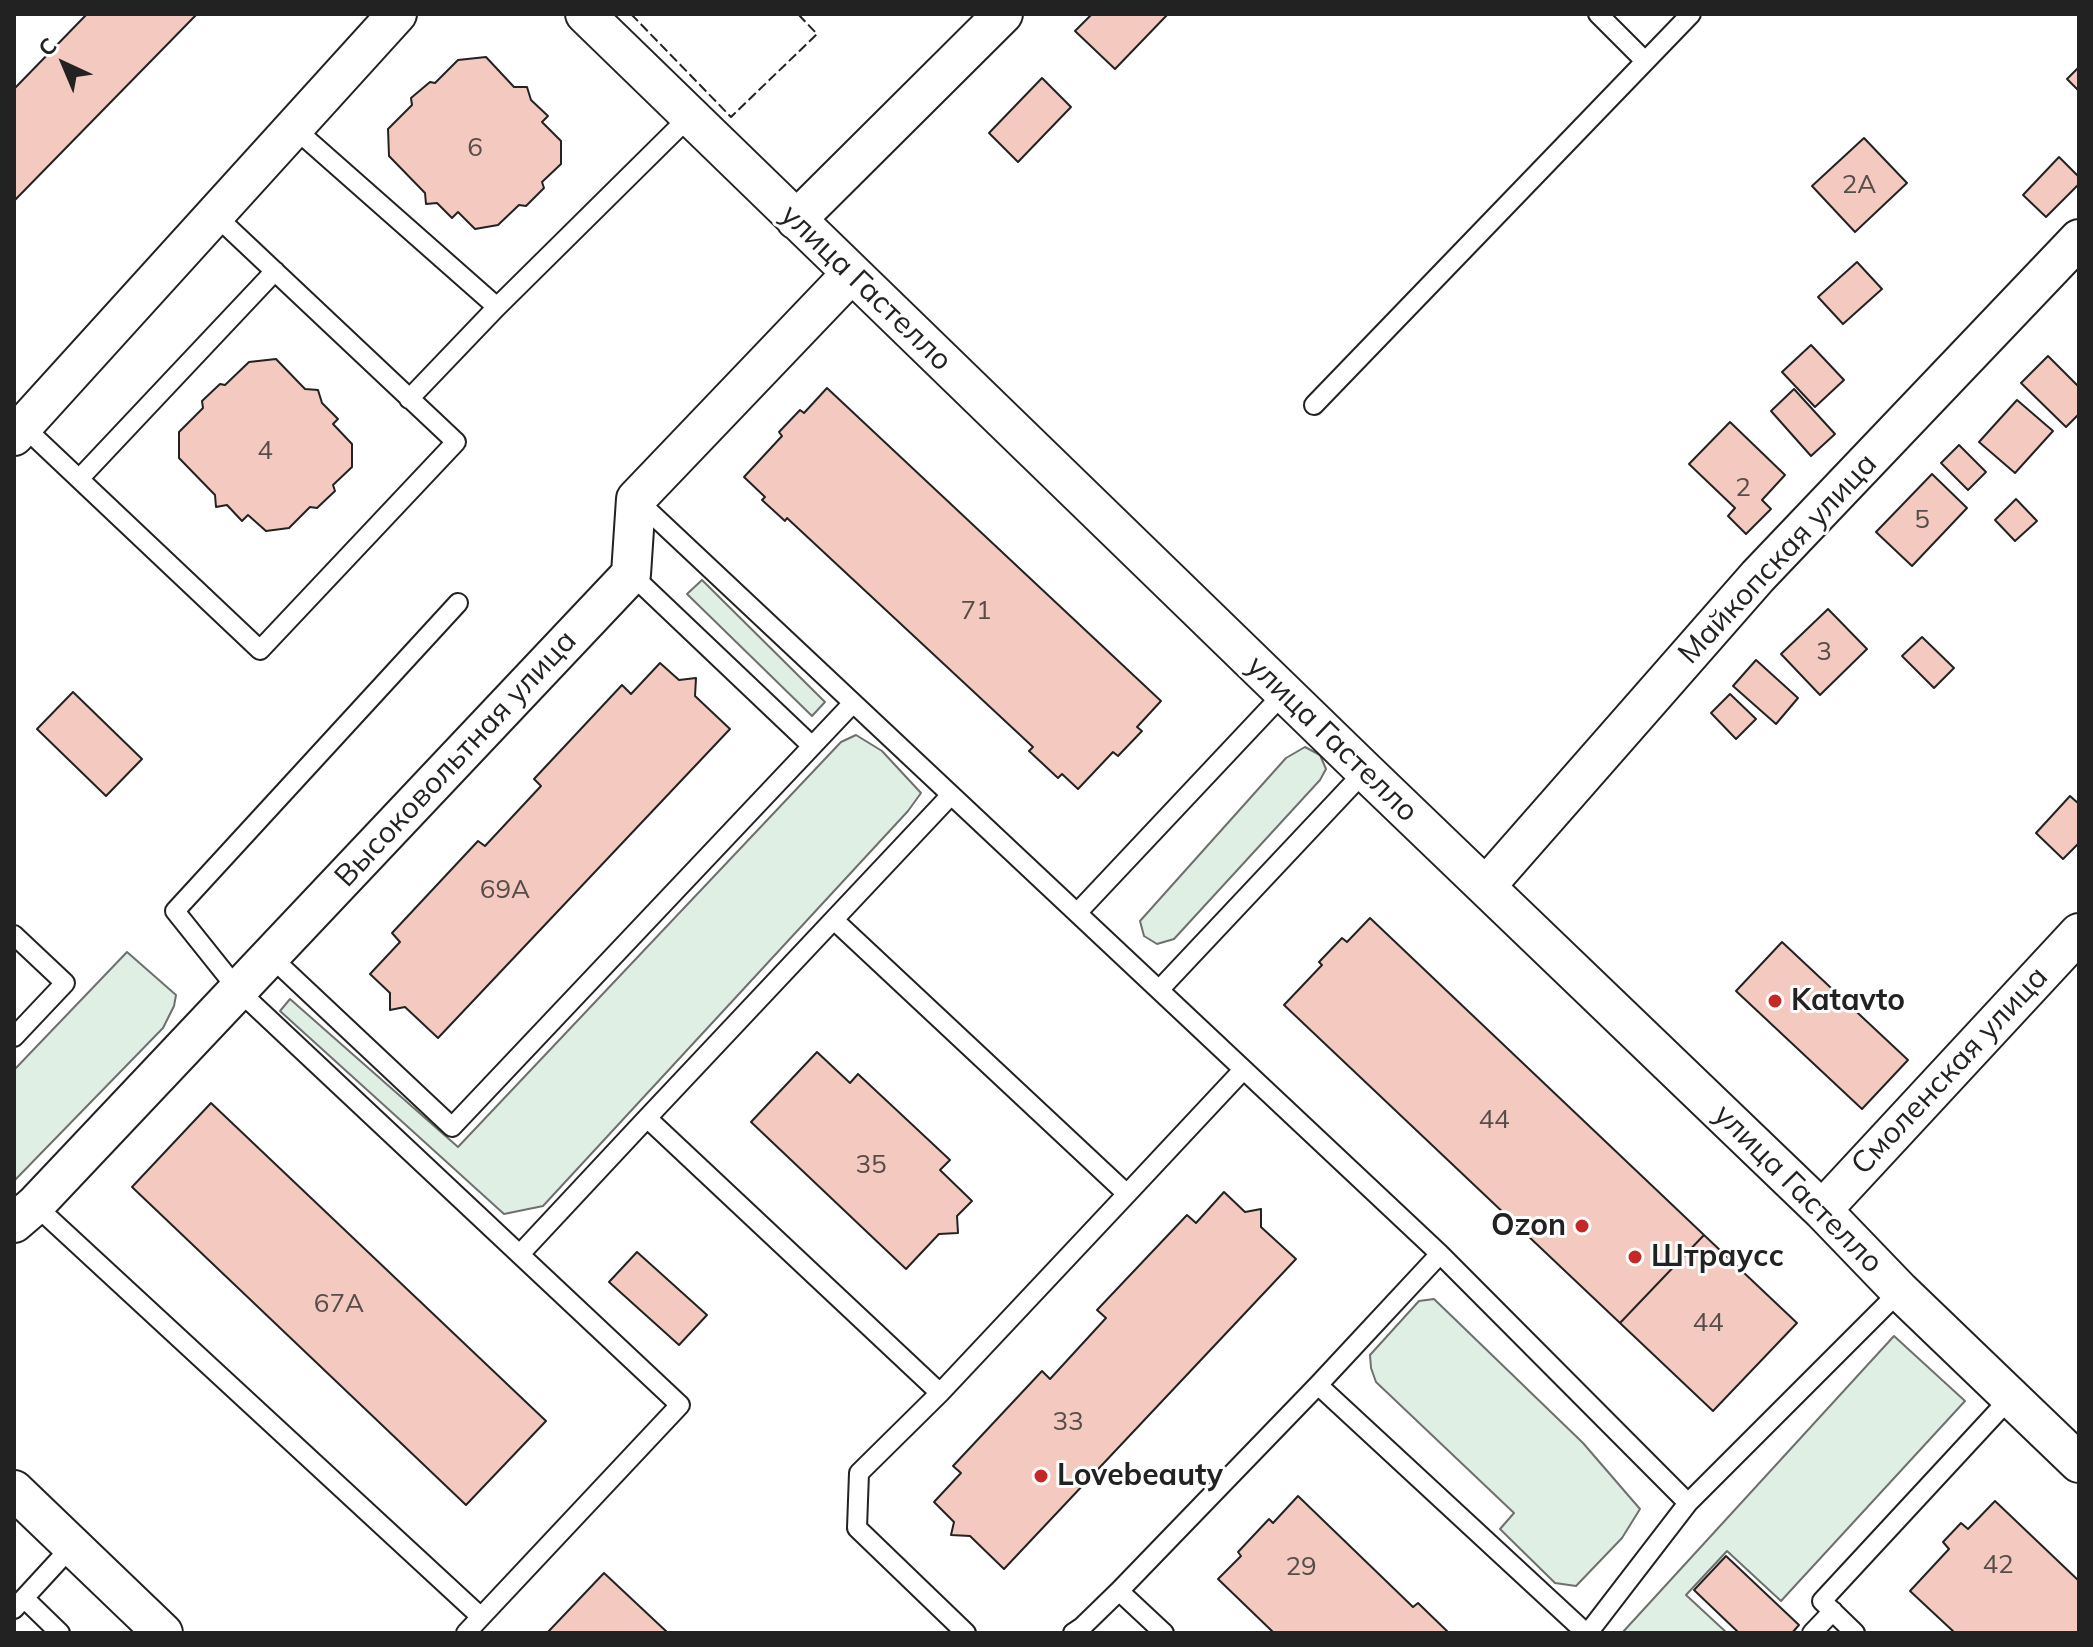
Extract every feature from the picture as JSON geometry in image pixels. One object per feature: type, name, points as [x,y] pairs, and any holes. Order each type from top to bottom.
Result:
[{"type":"street","points":[[18,431],[397,14]]},
{"type":"street","name":"улица Гастелло","points":[[585,14],[1822,1210],[1900,1291],[2079,1463]]},
{"type":"street","points":[[796,220],[1003,14]]},
{"type":"street","name":"Майкопская улица","points":[[1486,886],[1758,576],[2079,239]]},
{"type":"street","points":[[631,574],[636,499],[851,274]]},
{"type":"street","name":"Высоковольтная улица","points":[[25,1214],[631,574]]},
{"type":"street","name":"Смоленская улица","points":[[1822,1210],[2079,933]]},
{"type":"street","points":[[14,1490],[163,1633]]},
{"type":"lane","points":[[1598,14],[1645,61]]},
{"type":"lane","points":[[1314,405],[1691,14]]},
{"type":"lane","points":[[409,399],[690,116]]},
{"type":"lane","points":[[293,127],[497,307]]},
{"type":"lane","points":[[18,431],[79,479],[260,650],[456,442],[214,214]]},
{"type":"lane","points":[[79,479],[275,271]]},
{"type":"lane","points":[[636,499],[1440,1254],[1688,1503]]},
{"type":"lane","points":[[631,574],[812,746]]},
{"type":"lane","points":[[458,603],[175,911],[239,991],[680,1405],[466,1633]]},
{"type":"lane","points":[[1077,913],[1284,693]]},
{"type":"lane","points":[[270,956],[452,1127],[853,703]]},
{"type":"lane","points":[[1159,990],[1365,771]]},
{"type":"lane","points":[[520,1254],[951,795]]},
{"type":"lane","points":[[834,920],[1127,1194]]},
{"type":"lane","points":[[14,935],[65,983],[14,1037]]},
{"type":"lane","points":[[966,1633],[857,1528],[859,1473],[940,1393],[1243,1070]]},
{"type":"lane","points":[[647,1118],[940,1393]]},
{"type":"lane","points":[[25,1214],[481,1617]]},
{"type":"lane","points":[[1073,1633],[1119,1591],[1440,1254]]},
{"type":"lane","points":[[1318,1385],[1587,1633],[1688,1503],[1900,1291]]},
{"type":"lane","points":[[1855,1633],[1822,1601],[2011,1397]]},
{"type":"lane","points":[[60,1633],[19,1604],[72,1546]]},
{"type":"lane","points":[[1119,1591],[1164,1633]]},
{"type":"lane","points":[[1812,1633],[1833,1611]]},
{"type":"green space","points":[[702,580],[825,702],[812,716],[687,594]]},
{"type":"green space","points":[[856,735],[882,751],[921,793],[908,811],[543,1206],[504,1214],[280,1011],[290,999],[458,1147],[841,742]]},
{"type":"green space","points":[[1305,747],[1320,755],[1326,769],[1320,780],[1174,939],[1157,944],[1144,936],[1140,921],[1286,758]]},
{"type":"green space","points":[[127,952],[176,995],[174,1006],[163,1028],[14,1181],[14,1070]]},
{"type":"green space","points":[[1434,1299],[1583,1443],[1640,1509],[1622,1538],[1576,1586],[1555,1583],[1500,1529],[1514,1513],[1376,1382],[1370,1355],[1419,1301]]},
{"type":"green space","points":[[1894,1336],[1965,1401],[1781,1601],[1727,1551],[1686,1595],[1727,1633],[1622,1633]]},
{"type":"building","points":[[87,14],[197,14],[14,201],[14,89]]},
{"type":"building","points":[[1092,14],[1168,14],[1115,69],[1075,31]]},
{"type":"building","points":[[486,57],[514,87],[527,87],[531,100],[548,116],[542,122],[561,141],[561,164],[542,182],[544,188],[526,206],[519,205],[498,225],[475,229],[458,212],[452,218],[437,203],[426,204],[425,193],[389,156],[388,129],[412,105],[411,98],[430,82],[435,83],[458,60]]},
{"type":"building","points":[[2079,67],[2079,91],[2067,79]]},
{"type":"building","points":[[1042,78],[1071,107],[1018,162],[989,133]]},
{"type":"building","points":[[1864,138],[1907,183],[1855,232],[1812,186]]},
{"type":"building","points":[[2059,157],[2079,177],[2079,184],[2046,217],[2023,195]]},
{"type":"building","points":[[1857,262],[1882,289],[1843,324],[1818,297]]},
{"type":"building","points":[[1811,345],[1844,380],[1815,407],[1782,372]]},
{"type":"building","points":[[2048,356],[2079,387],[2079,414],[2066,427],[2021,383]]},
{"type":"building","points":[[276,359],[305,389],[318,390],[322,403],[338,419],[333,424],[352,444],[352,467],[333,485],[335,491],[317,508],[310,507],[289,528],[266,531],[248,515],[242,521],[227,505],[216,507],[215,495],[179,458],[179,432],[203,408],[202,401],[249,362]]},
{"type":"building","points":[[827,388],[1161,701],[1137,727],[1142,731],[1118,756],[1113,752],[1078,789],[1062,774],[1058,778],[1029,751],[1033,747],[787,518],[785,521],[762,500],[765,497],[744,477],[782,436],[779,432],[800,410],[804,413]]},
{"type":"building","points":[[1794,389],[1835,434],[1811,456],[1771,411]]},
{"type":"building","points":[[2017,400],[2053,431],[2015,473],[1979,442]]},
{"type":"building","points":[[1730,422],[1785,475],[1762,500],[1771,509],[1746,534],[1728,516],[1735,508],[1689,464]]},
{"type":"building","points":[[1959,445],[1986,472],[1968,490],[1941,463]]},
{"type":"building","points":[[1932,474],[1967,508],[1912,566],[1876,532]]},
{"type":"building","points":[[2016,499],[2037,521],[2015,541],[1995,520]]},
{"type":"building","points":[[1828,609],[1867,649],[1820,695],[1781,654]]},
{"type":"building","points":[[1922,637],[1954,668],[1934,688],[1902,656]]},
{"type":"building","points":[[1756,660],[1798,698],[1776,724],[1733,686]]},
{"type":"building","points":[[660,663],[679,680],[696,678],[695,696],[730,729],[438,1038],[405,1007],[390,1010],[390,993],[370,974],[400,942],[392,933],[478,841],[485,846],[541,786],[534,779],[622,685],[631,694]]},
{"type":"building","points":[[73,692],[142,759],[106,796],[37,729]]},
{"type":"building","points":[[1730,694],[1756,719],[1736,739],[1711,713]]},
{"type":"building","points":[[2070,796],[2079,804],[2079,843],[2063,859],[2036,833]]},
{"type":"building","points":[[1370,918],[1704,1235],[1620,1323],[1284,1005],[1322,965],[1319,962],[1342,938],[1347,942]]},
{"type":"building","points":[[1782,942],[1908,1060],[1862,1109],[1736,991]]},
{"type":"building","points":[[817,1052],[850,1083],[858,1074],[950,1160],[940,1170],[972,1201],[957,1216],[958,1233],[939,1234],[906,1269],[751,1122]]},
{"type":"building","points":[[211,1103],[546,1421],[466,1505],[132,1187]]},
{"type":"building","points":[[1224,1192],[1245,1212],[1261,1209],[1261,1227],[1296,1259],[1004,1569],[970,1536],[951,1535],[954,1522],[934,1502],[961,1473],[953,1466],[1042,1371],[1050,1379],[1106,1318],[1097,1310],[1187,1215],[1196,1223]]},
{"type":"building","points":[[1704,1235],[1797,1323],[1713,1411],[1620,1323]]},
{"type":"building","points":[[637,1252],[707,1315],[679,1345],[609,1282]]},
{"type":"building","points":[[1298,1496],[1413,1607],[1418,1603],[1449,1633],[1274,1633],[1218,1579],[1241,1556],[1238,1552],[1269,1519],[1273,1523]]},
{"type":"building","points":[[1995,1501],[2079,1581],[2079,1633],[1955,1633],[1910,1591],[1949,1549],[1943,1542],[1961,1523],[1968,1529]]},
{"type":"building","points":[[1726,1556],[1799,1625],[1792,1633],[1739,1633],[1694,1590]]},
{"type":"building","points":[[604,1573],[668,1633],[547,1633]]},
{"type":"fence","points":[[631,14],[731,117],[817,34],[798,14]]},
{"type":"place","name":"Katavto","points":[[1775,1001]]},
{"type":"place","name":"Ozon","points":[[1582,1226]]},
{"type":"place","name":"Штраусс","points":[[1635,1257]]},
{"type":"place","name":"Lovebeauty","points":[[1041,1476]]}]
